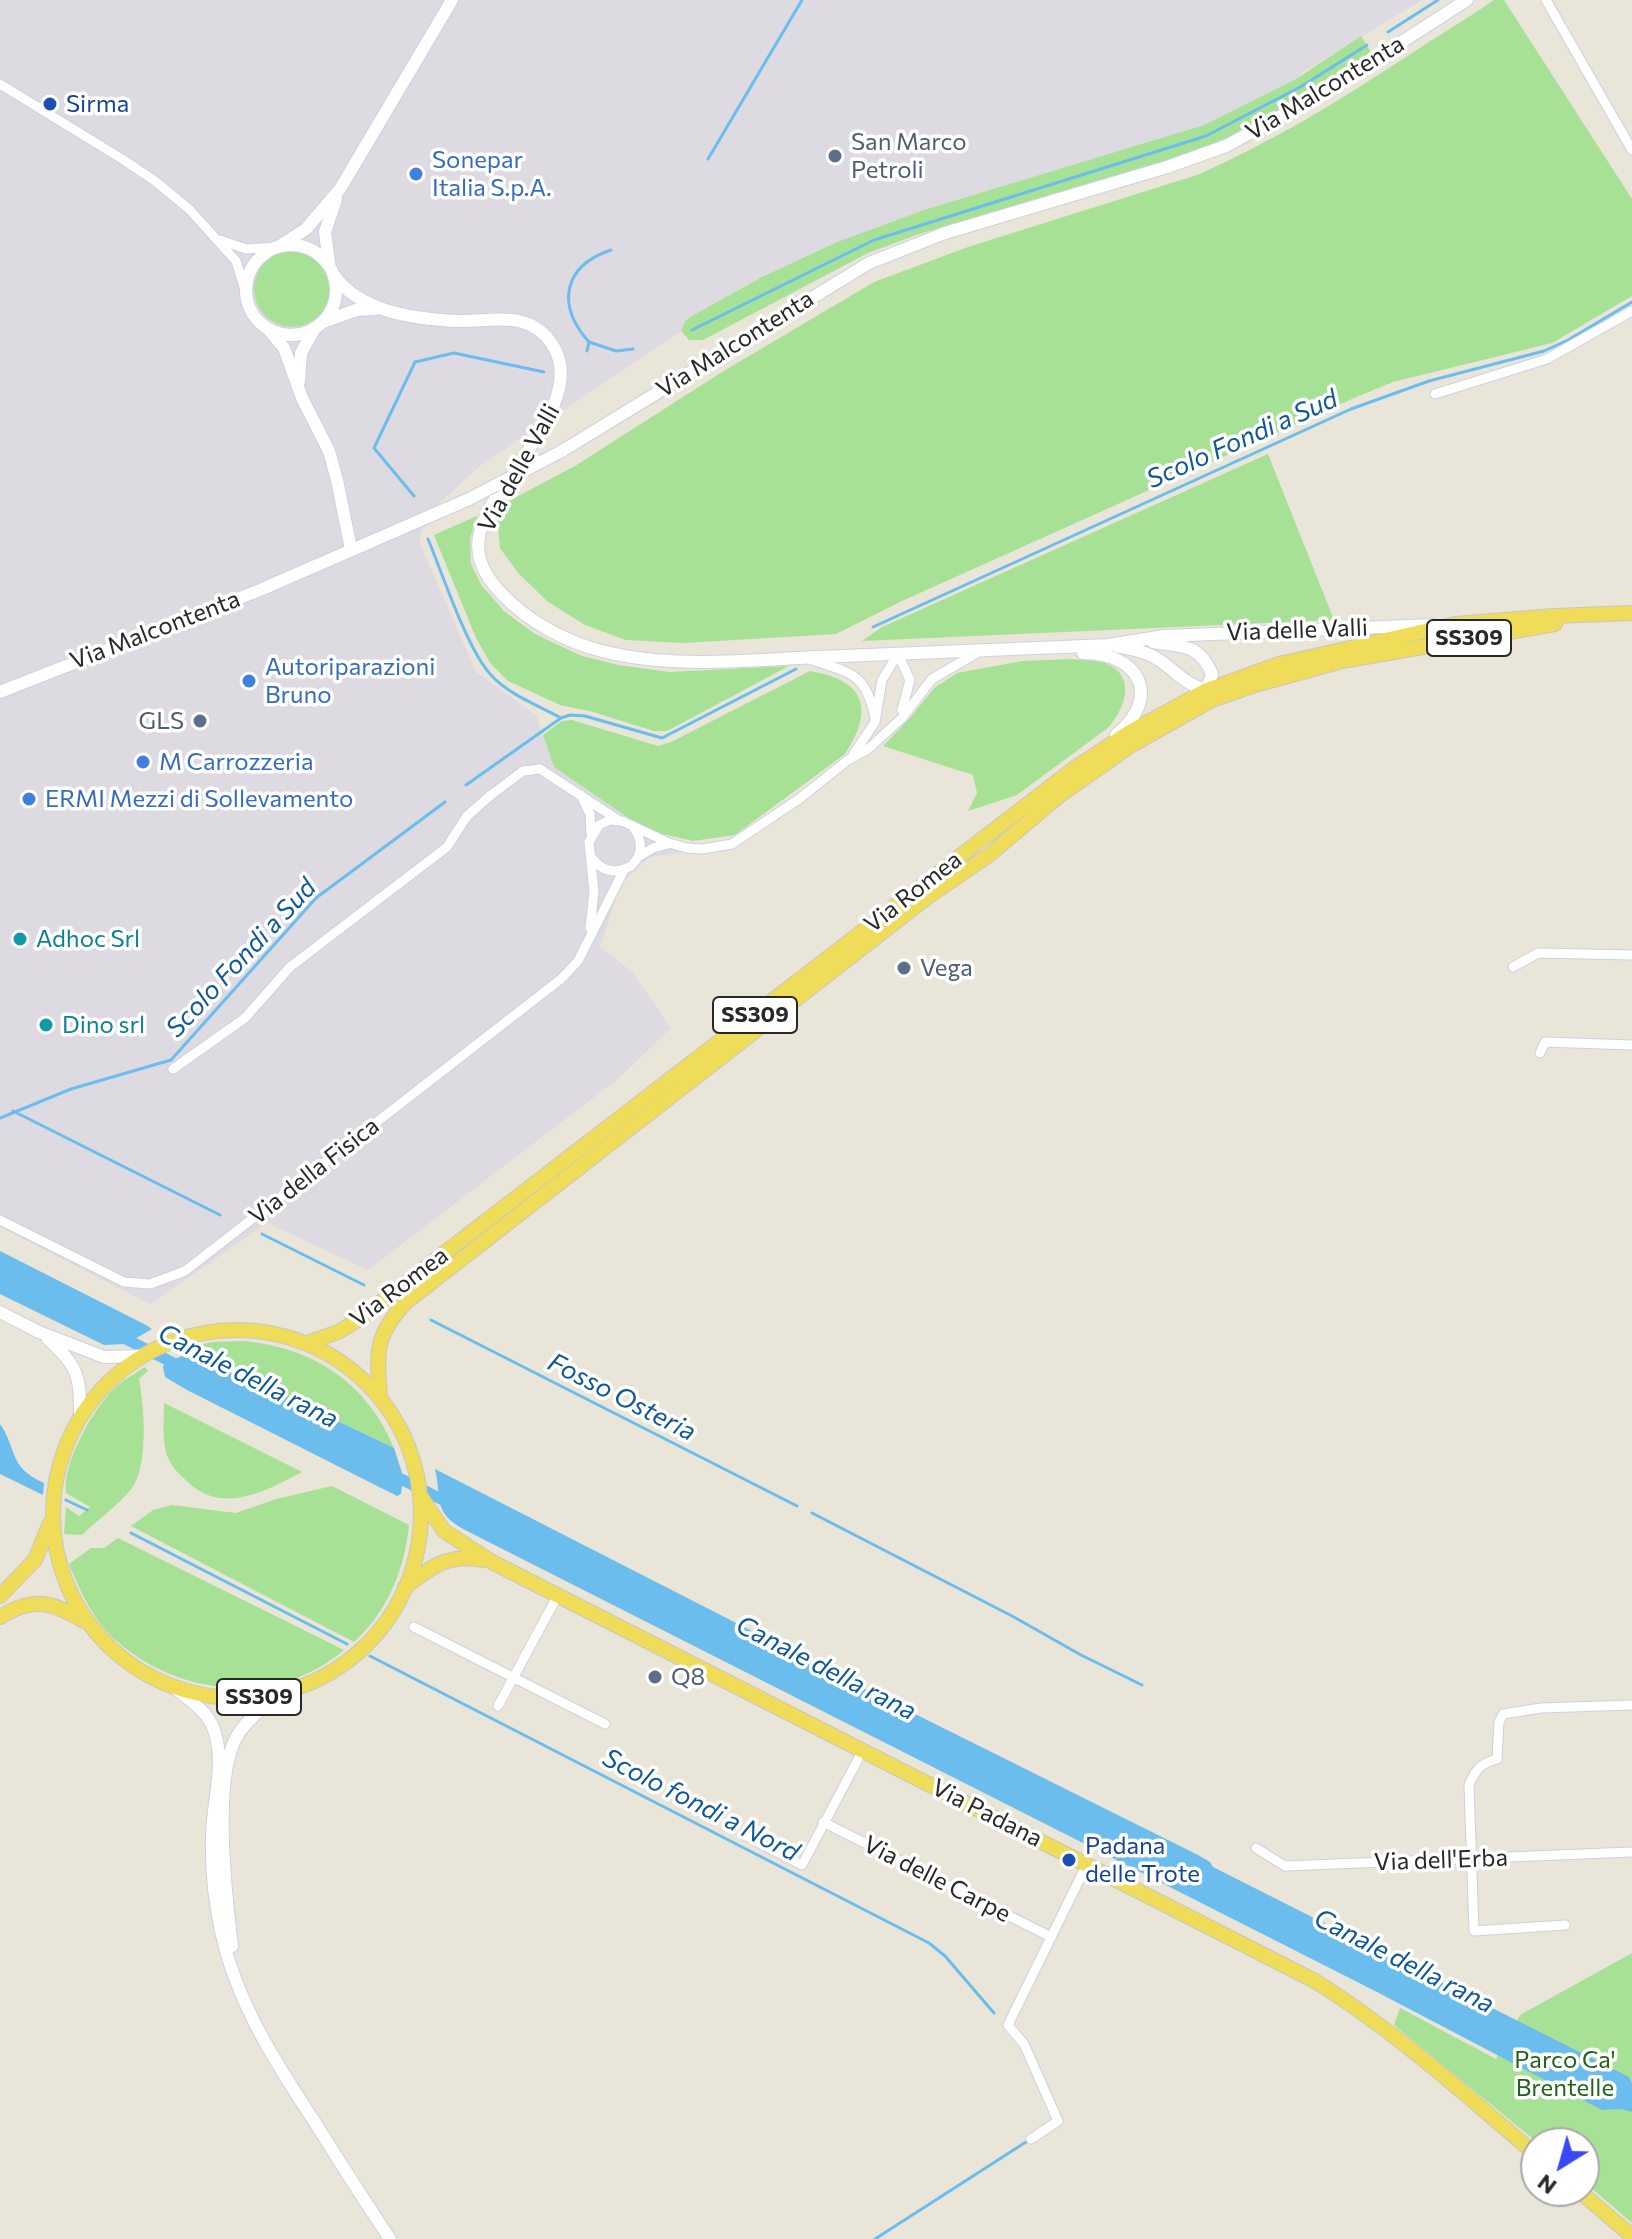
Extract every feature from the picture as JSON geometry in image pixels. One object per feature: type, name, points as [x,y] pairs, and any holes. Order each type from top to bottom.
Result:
[{"type":"main road","name":"Via Romea","points":[[307,1343],[338,1332],[356,1321],[1094,754],[1248,674],[1312,655],[1452,625],[1632,613]]},
{"type":"main road","name":"Via Romea","points":[[380,1397],[378,1343],[390,1320],[405,1303],[929,896],[989,855],[1059,796],[1130,746],[1210,695],[1342,661],[1597,615]]},
{"type":"main road","name":"SS309","points":[[213,1331],[271,1332],[307,1343],[347,1366],[380,1397],[398,1424],[412,1454],[421,1497],[418,1551],[405,1587],[385,1623],[353,1656],[316,1680],[278,1694],[249,1698],[223,1697],[173,1686],[125,1660],[90,1625],[61,1571],[54,1542],[56,1484],[63,1454],[80,1417],[101,1389],[141,1356],[176,1340],[213,1331]]},
{"type":"main road","name":"Via Padana","points":[[421,1497],[444,1531],[492,1562],[1280,1961],[1347,2001],[1435,2069],[1520,2141]]},
{"type":"main road","name":"SS309","points":[[0,1596],[35,1560],[53,1515]]},
{"type":"main road","points":[[405,1587],[441,1562],[457,1557],[492,1562]]},
{"type":"main road","name":"SS309","points":[[0,1617],[30,1604],[49,1604],[57,1605],[90,1625]]},
{"type":"main road","points":[[1598,2207],[1632,2236]]},
{"type":"street","points":[[246,293],[248,277],[258,260],[306,229],[340,189],[452,0]]},
{"type":"street","name":"Via Malcontenta","points":[[0,692],[260,590],[469,499],[562,451],[869,263],[945,233],[1167,167],[1226,146],[1316,97],[1467,0]]},
{"type":"street","points":[[1546,0],[1632,150]]},
{"type":"street","points":[[0,84],[155,181],[189,209],[236,261],[250,307],[284,348],[300,392],[334,466],[351,549]]},
{"type":"street","points":[[300,392],[301,353],[336,299],[325,232],[340,189]]},
{"type":"street","points":[[214,236],[246,249],[290,244],[309,249],[321,257],[332,272]]},
{"type":"street","name":"Via delle Valli","points":[[332,272],[353,296],[382,309]]},
{"type":"street","name":"Via delle Valli","points":[[318,325],[356,310],[382,309],[455,321],[520,320],[545,335],[560,359],[560,394],[484,521],[477,546],[480,565],[491,583],[536,622],[563,637],[600,651],[680,662],[1109,645],[1188,634],[1452,625]]},
{"type":"street","points":[[1435,394],[1547,359],[1632,311]]},
{"type":"street","points":[[260,322],[287,335],[303,334],[318,325]]},
{"type":"street","name":"Via delle Valli","points":[[1109,645],[1144,652],[1210,695],[1212,674],[1200,654],[1184,646],[1142,640]]},
{"type":"street","name":"Via delle Valli","points":[[1041,648],[1094,653],[1121,661],[1133,671],[1140,684],[1141,700],[1137,715],[1094,754]]},
{"type":"street","points":[[173,1069],[245,1018],[290,967],[447,847],[467,816],[516,776],[530,769],[540,769],[618,820],[669,843],[703,849],[732,844],[799,799],[848,760],[868,749],[890,730],[932,679],[981,651]]},
{"type":"street","points":[[890,730],[900,715],[908,691],[908,673],[898,654]]},
{"type":"street","points":[[848,760],[875,722],[882,680],[898,654]]},
{"type":"street","points":[[803,658],[845,671],[859,679],[871,698],[875,722]]},
{"type":"street","name":"Via della Fisica","points":[[581,795],[590,814],[589,846],[594,892],[589,935]]},
{"type":"street","points":[[591,834],[602,823],[618,820]]},
{"type":"street","points":[[633,827],[641,841],[638,857]]},
{"type":"street","name":"Via della Fisica","points":[[0,1220],[124,1282],[150,1284],[173,1278],[561,979],[578,961],[624,870],[653,848],[669,843]]},
{"type":"street","points":[[592,858],[608,871],[624,870]]},
{"type":"street","points":[[1513,967],[1538,953],[1632,955]]},
{"type":"street","points":[[1540,1053],[1545,1042],[1632,1045]]},
{"type":"street","points":[[0,1312],[39,1332],[104,1357],[141,1356]]},
{"type":"street","points":[[39,1332],[75,1367],[80,1417]]},
{"type":"street","points":[[498,1706],[558,1595]]},
{"type":"street","points":[[414,1627],[605,1724]]},
{"type":"street","points":[[173,1686],[205,1714],[216,1740],[219,1754],[212,1861],[221,1932],[248,2010],[273,2058],[390,2239]]},
{"type":"street","points":[[235,1973],[224,1878],[226,1779],[237,1734],[278,1694]]},
{"type":"street","points":[[1565,1925],[1474,1931],[1469,1785],[1472,1775],[1483,1763],[1497,1759],[1499,1722],[1503,1714],[1541,1708],[1632,1705]]},
{"type":"street","points":[[746,1836],[802,1865],[863,1750]]},
{"type":"street","name":"Via delle Carpe","points":[[823,1822],[1051,1937]]},
{"type":"street","name":"Via dell'Erba","points":[[1256,1848],[1285,1866],[1632,1852]]},
{"type":"street","points":[[1031,2139],[1058,2121],[1024,2044],[1008,2025],[1087,1864]]},
{"type":"shaded area","points":[[0,0],[1422,0],[1296,79],[1204,125],[924,210],[837,242],[762,277],[692,316],[681,331],[481,465],[426,515],[419,541],[476,672],[536,715],[554,767],[680,853],[650,857],[621,883],[600,947],[632,972],[671,1028],[619,1078],[368,1270],[267,1223],[150,1304],[0,1227]]},
{"type":"green space","points":[[1494,0],[1504,0],[1632,199],[1632,296],[1552,343],[1393,382],[902,601],[836,634],[684,643],[626,640],[585,625],[547,601],[518,573],[500,548],[497,517],[505,503],[575,466],[722,372],[874,282],[968,247],[1197,175],[1304,120]]},
{"type":"green space","points":[[1361,36],[1371,52],[1368,55],[1280,111],[1222,140],[1165,162],[919,234],[868,253],[703,340],[689,340],[681,331],[685,321],[692,316],[762,277],[837,242],[924,210],[1204,125],[1296,79]]},
{"type":"green space","points":[[292,251],[306,254],[319,262],[327,275],[330,289],[327,303],[319,316],[306,324],[292,327],[278,324],[265,316],[257,303],[254,289],[257,275],[265,262],[278,254]]},
{"type":"green space","points":[[1268,454],[1334,620],[862,641],[882,627]]},
{"type":"green space","points":[[477,516],[470,539],[471,564],[482,586],[504,611],[535,634],[582,656],[669,672],[789,666],[667,731],[654,731],[560,705],[508,681],[491,664],[476,638],[434,535]]},
{"type":"green space","points":[[1023,661],[1097,661],[1118,671],[1125,688],[1121,708],[1109,727],[1017,795],[968,811],[977,793],[973,775],[883,746],[934,688],[957,673]]},
{"type":"green space","points":[[810,671],[829,675],[853,689],[862,710],[854,738],[845,754],[735,835],[693,841],[646,830],[554,767],[543,735],[562,721],[572,720],[658,746]]},
{"type":"green space","points":[[245,1341],[294,1352],[335,1373],[369,1405],[394,1448],[209,1362],[193,1347],[211,1342]]},
{"type":"green space","points":[[145,1367],[148,1371],[139,1379],[144,1435],[137,1478],[126,1495],[82,1535],[64,1534],[66,1507],[79,1516],[90,1507],[66,1493],[69,1466],[82,1435],[109,1394],[121,1382]]},
{"type":"green space","points":[[164,1403],[302,1472],[260,1492],[230,1499],[202,1492],[178,1472],[167,1457]]},
{"type":"green space","points":[[332,1486],[409,1525],[403,1558],[392,1589],[376,1617],[354,1642],[131,1526],[153,1510],[172,1505],[236,1513],[276,1499]]},
{"type":"green space","points":[[118,1538],[344,1650],[318,1668],[290,1680],[261,1687],[230,1688],[171,1674],[143,1660],[109,1634],[89,1606],[69,1564],[91,1548],[104,1548]]},
{"type":"green space","name":"Parco Ca' Brentelle","points":[[1632,1953],[1632,2223],[1600,2196],[1600,2127],[1520,2128],[1394,2025],[1400,2008],[1496,2059],[1520,2015]]},
{"type":"water","points":[[0,1251],[152,1329],[126,1344],[104,1345],[0,1294]]},
{"type":"water","points":[[194,1351],[213,1364],[394,1448],[403,1476],[401,1494],[397,1496],[165,1377],[165,1363]]},
{"type":"water","points":[[0,1424],[24,1471],[44,1483],[43,1495],[0,1474]]},
{"type":"water","points":[[435,1469],[1629,2077],[1632,2083],[1632,2112],[1602,2110],[1377,1992],[465,1530],[443,1511]]},
{"type":"waterway","points":[[708,159],[802,0]]},
{"type":"waterway","points":[[1388,32],[1438,0]]},
{"type":"waterway","points":[[692,330],[874,240],[1206,136],[1302,86],[1367,45]]},
{"type":"waterway","points":[[589,342],[572,314],[570,288],[574,276],[583,266],[611,250]]},
{"type":"waterway","name":"Scolo Fondi a Sud","points":[[873,627],[1351,409],[1429,381],[1544,351],[1632,302]]},
{"type":"waterway","points":[[587,351],[589,342],[616,351],[633,349]]},
{"type":"waterway","points":[[414,496],[374,448],[415,362],[454,353],[544,372]]},
{"type":"waterway","points":[[428,539],[464,630],[482,663],[506,688],[561,718]]},
{"type":"waterway","name":"Scolo Fondi a Sud","points":[[466,785],[561,718],[585,716],[662,738],[796,669]]},
{"type":"waterway","name":"Scolo Fondi a Sud","points":[[0,1118],[71,1089],[171,1060],[316,898],[445,802]]},
{"type":"waterway","name":"Fosso Osteria","points":[[13,1111],[220,1215]]},
{"type":"waterway","name":"Fosso Osteria","points":[[262,1234],[364,1285]]},
{"type":"waterway","name":"Fosso Osteria","points":[[431,1320],[797,1506]]},
{"type":"waterway","name":"Canale della rana","points":[[118,1335],[181,1367]]},
{"type":"waterway","name":"Canale della rana","points":[[389,1473],[449,1503]]},
{"type":"waterway","name":"Scolo fondi a Nord","points":[[66,1500],[87,1510]]},
{"type":"waterway","name":"Fosso Osteria","points":[[812,1513],[1142,1685]]},
{"type":"waterway","name":"Scolo fondi a Nord","points":[[131,1533],[347,1644]]},
{"type":"waterway","name":"Scolo fondi a Nord","points":[[370,1656],[929,1943],[945,1956],[994,2013]]},
{"type":"waterway","name":"Scolo fondi a Nord","points":[[875,2239],[1026,2142]]},
{"type":"place","name":"Sirma","points":[[50,104]]},
{"type":"place","name":"San Marco Petroli","points":[[835,156]]},
{"type":"place","name":"Sonepar Italia S.p.A.","points":[[416,174]]},
{"type":"place","name":"Autoriparazioni Bruno","points":[[249,681]]},
{"type":"place","name":"GLS","points":[[200,721]]},
{"type":"place","name":"M Carrozzeria","points":[[143,762]]},
{"type":"place","name":"ERMI Mezzi di Sollevamento","points":[[29,799]]},
{"type":"place","name":"Adhoc Srl","points":[[20,939]]},
{"type":"place","name":"Vega","points":[[904,968]]},
{"type":"place","name":"Dino srl","points":[[46,1025]]},
{"type":"place","name":"Q8","points":[[655,1677]]},
{"type":"place","name":"Padana delle Trote","points":[[1069,1860]]}]
